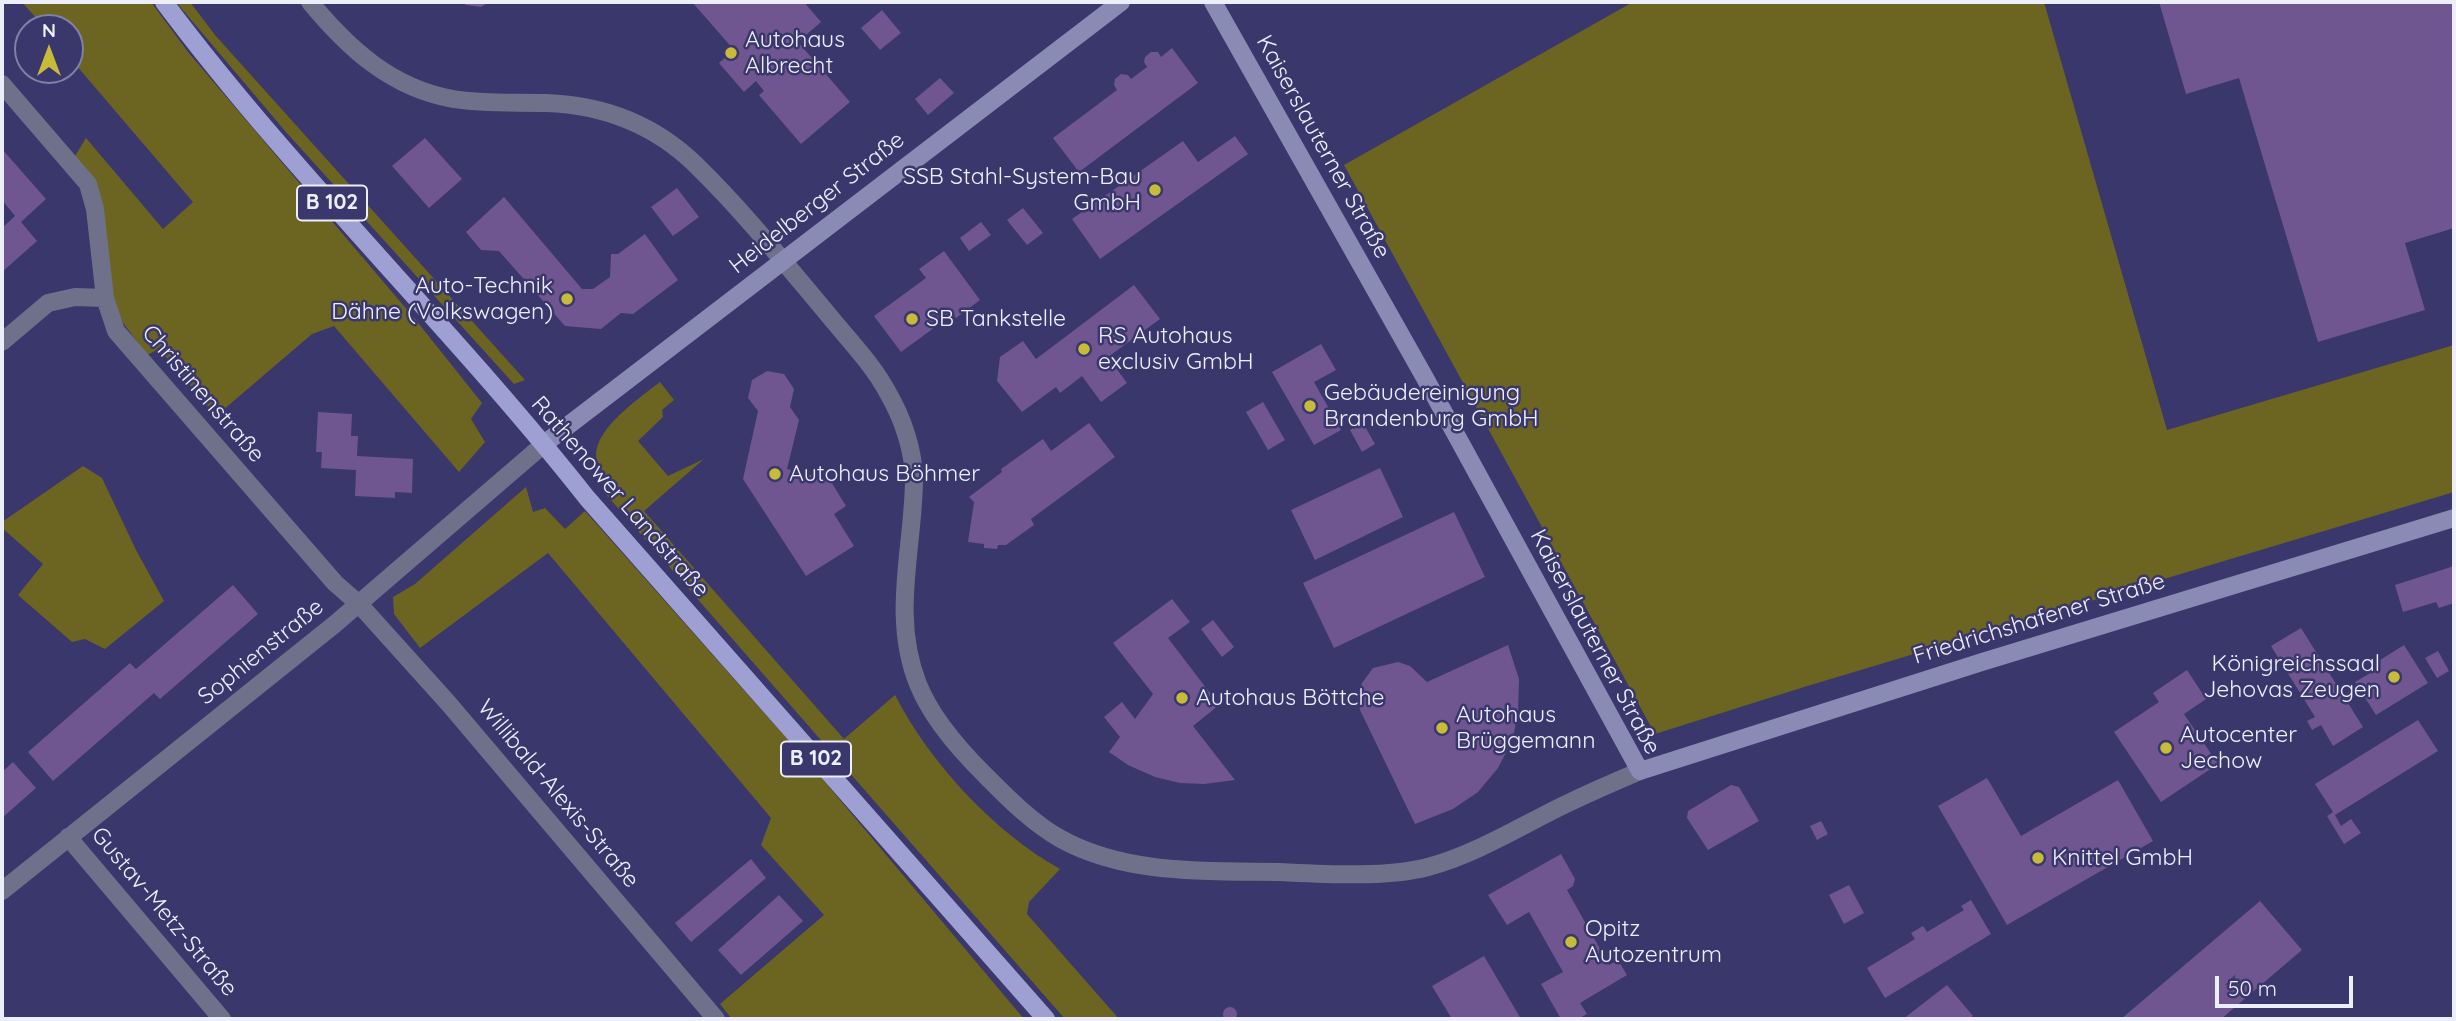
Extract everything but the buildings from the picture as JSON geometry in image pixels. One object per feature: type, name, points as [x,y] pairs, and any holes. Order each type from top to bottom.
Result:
[{"type":"main road","name":"Rathenower Landstraße","points":[[164,2],[317,187],[1046,1019]]},
{"type":"street","name":"Kaiserslauterner Straße","points":[[310,2],[363,58],[400,81],[427,92],[452,99],[587,107],[610,113],[653,131],[696,165],[782,261],[865,360],[887,390],[898,414],[911,452],[914,480],[904,589],[908,655],[918,685],[931,710],[969,758],[1015,804],[1061,839],[1109,858],[1168,868],[1369,873],[1425,868],[1477,849],[1567,803],[1640,771],[1425,378],[1213,2]]},
{"type":"street","name":"Heidelberger Straße","points":[[544,444],[1121,2]]},
{"type":"street","name":"Christinenstraße","points":[[2,83],[88,184],[95,209],[105,298],[116,331],[335,583],[359,604]]},
{"type":"street","points":[[2,342],[48,303],[75,297],[105,298]]},
{"type":"street","name":"Sophienstraße","points":[[2,891],[359,604],[544,444]]},
{"type":"street","name":"Friedrichshafener Straße","points":[[1640,771],[1982,662],[2454,518]]},
{"type":"street","name":"Willibald-Alexis-Straße","points":[[359,604],[449,704],[716,1019]]},
{"type":"street","name":"Gustav-Metz-Straße","points":[[68,837],[222,1019]]},
{"type":"shaded area","points":[[22,2],[151,2],[188,52],[415,319],[482,403],[471,419],[485,442],[459,472],[334,326],[312,334],[216,416],[159,349],[147,355],[115,312],[75,156],[86,138],[163,229],[193,202],[84,74],[84,14],[33,14]]},
{"type":"shaded area","points":[[176,2],[190,2],[215,35],[525,380],[514,384],[286,132]]},
{"type":"shaded area","points":[[1633,2],[2044,2],[2167,430],[2454,345],[2454,492],[1655,734],[1344,165]]},
{"type":"shaded area","points":[[660,382],[674,400],[662,410],[663,417],[638,441],[668,476],[704,459],[644,511],[844,739],[895,695],[926,745],[966,794],[1012,836],[1060,869],[1029,902],[1027,914],[1119,1019],[1065,1019],[603,491],[610,482],[598,463],[596,452],[600,440],[617,417]]},
{"type":"shaded area","points":[[83,466],[102,478],[164,601],[105,649],[85,639],[72,642],[18,595],[43,564],[2,528],[2,522]]},
{"type":"shaded area","points":[[526,487],[533,512],[545,508],[565,529],[585,511],[819,775],[1024,1019],[732,1019],[720,1004],[824,915],[761,845],[771,818],[548,553],[420,648],[394,614],[393,597],[415,584]]},
{"type":"place","name":"Autohaus Albrecht","points":[[731,53]]},
{"type":"place","name":"SSB Stahl-System-Bau GmbH","points":[[1155,190]]},
{"type":"place","name":"Auto-Technik Dähne (Volkswagen)","points":[[567,299]]},
{"type":"place","name":"SB Tankstelle","points":[[912,319]]},
{"type":"place","name":"RS Autohaus exclusiv GmbH","points":[[1084,349]]},
{"type":"place","name":"Gebäudereinigung Brandenburg GmbH","points":[[1310,406]]},
{"type":"place","name":"Autohaus Böhmer","points":[[775,474]]},
{"type":"place","name":"Königreichssaal Jehovas Zeugen","points":[[2394,677]]},
{"type":"place","name":"Autohaus Böttche","points":[[1182,698]]},
{"type":"place","name":"Autohaus Brüggemann","points":[[1442,728]]},
{"type":"place","name":"Autocenter Jechow","points":[[2166,748]]},
{"type":"place","name":"Knittel GmbH","points":[[2038,858]]},
{"type":"place","name":"Opitz Autozentrum","points":[[1571,942]]}]
